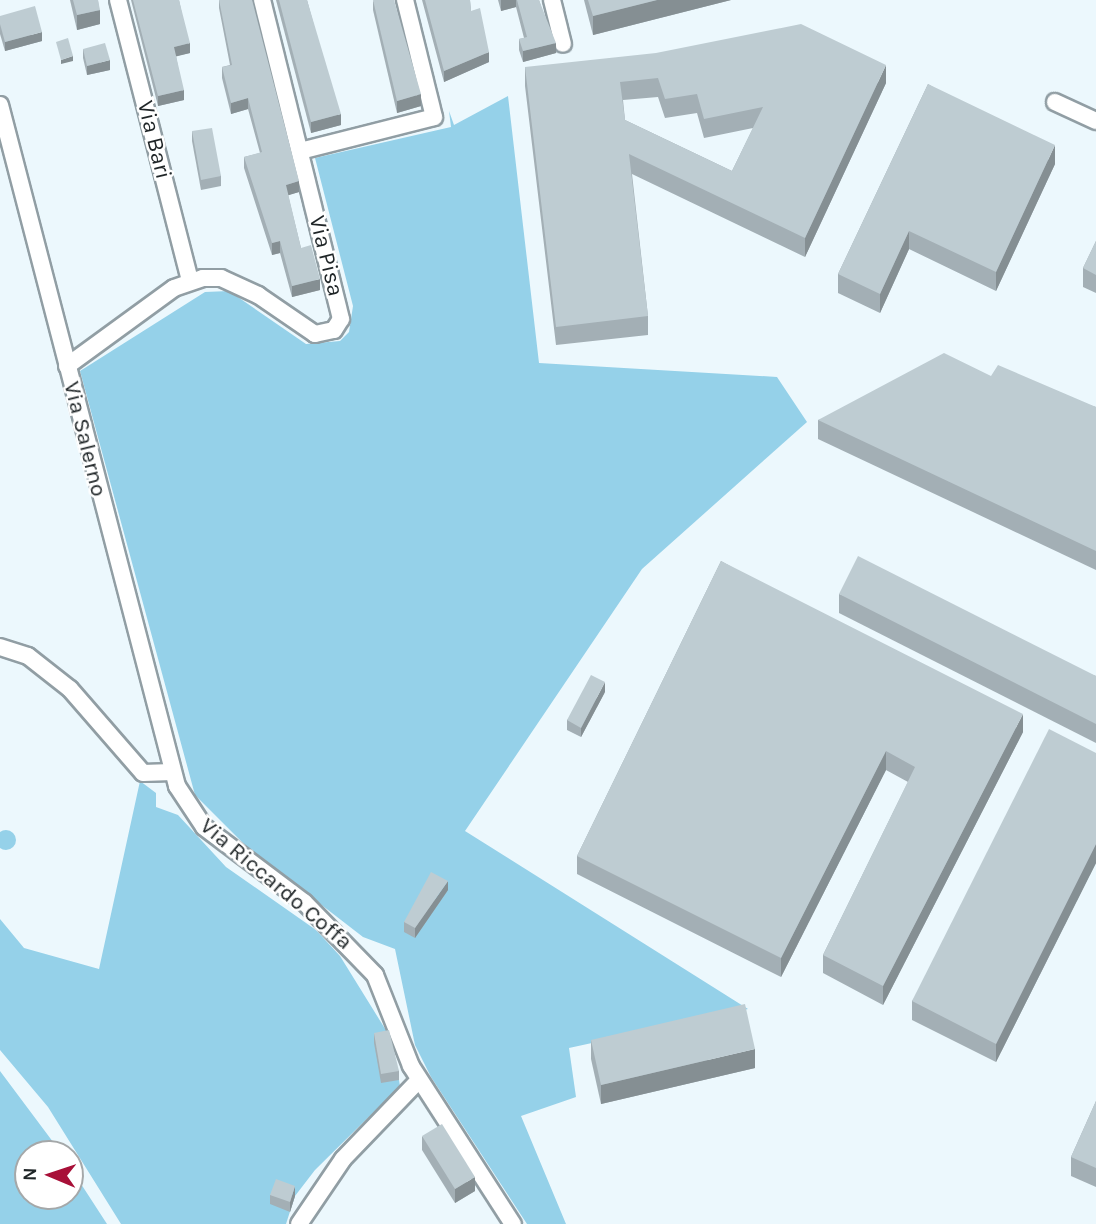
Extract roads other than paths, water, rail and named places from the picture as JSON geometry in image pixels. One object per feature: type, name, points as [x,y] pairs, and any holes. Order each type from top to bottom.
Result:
[{"type":"street","name":"Via Bari","points":[[118,0],[190,281]]},
{"type":"street","name":"Via Pisa","points":[[190,281],[221,278],[315,334],[334,330],[341,319],[262,0]]},
{"type":"street","points":[[300,150],[434,117],[405,0]]},
{"type":"street","points":[[552,0],[563,44]]},
{"type":"street","points":[[1055,102],[1096,121]]},
{"type":"street","name":"Via Salerno","points":[[0,105],[172,772]]},
{"type":"street","points":[[66,366],[190,281]]},
{"type":"street","points":[[0,647],[28,656],[70,689],[143,773],[172,772]]},
{"type":"street","name":"Via Riccardo Coffa","points":[[172,772],[204,827],[304,902],[375,975],[419,1080],[513,1224]]},
{"type":"street","points":[[299,1224],[343,1159],[419,1080]]}]
